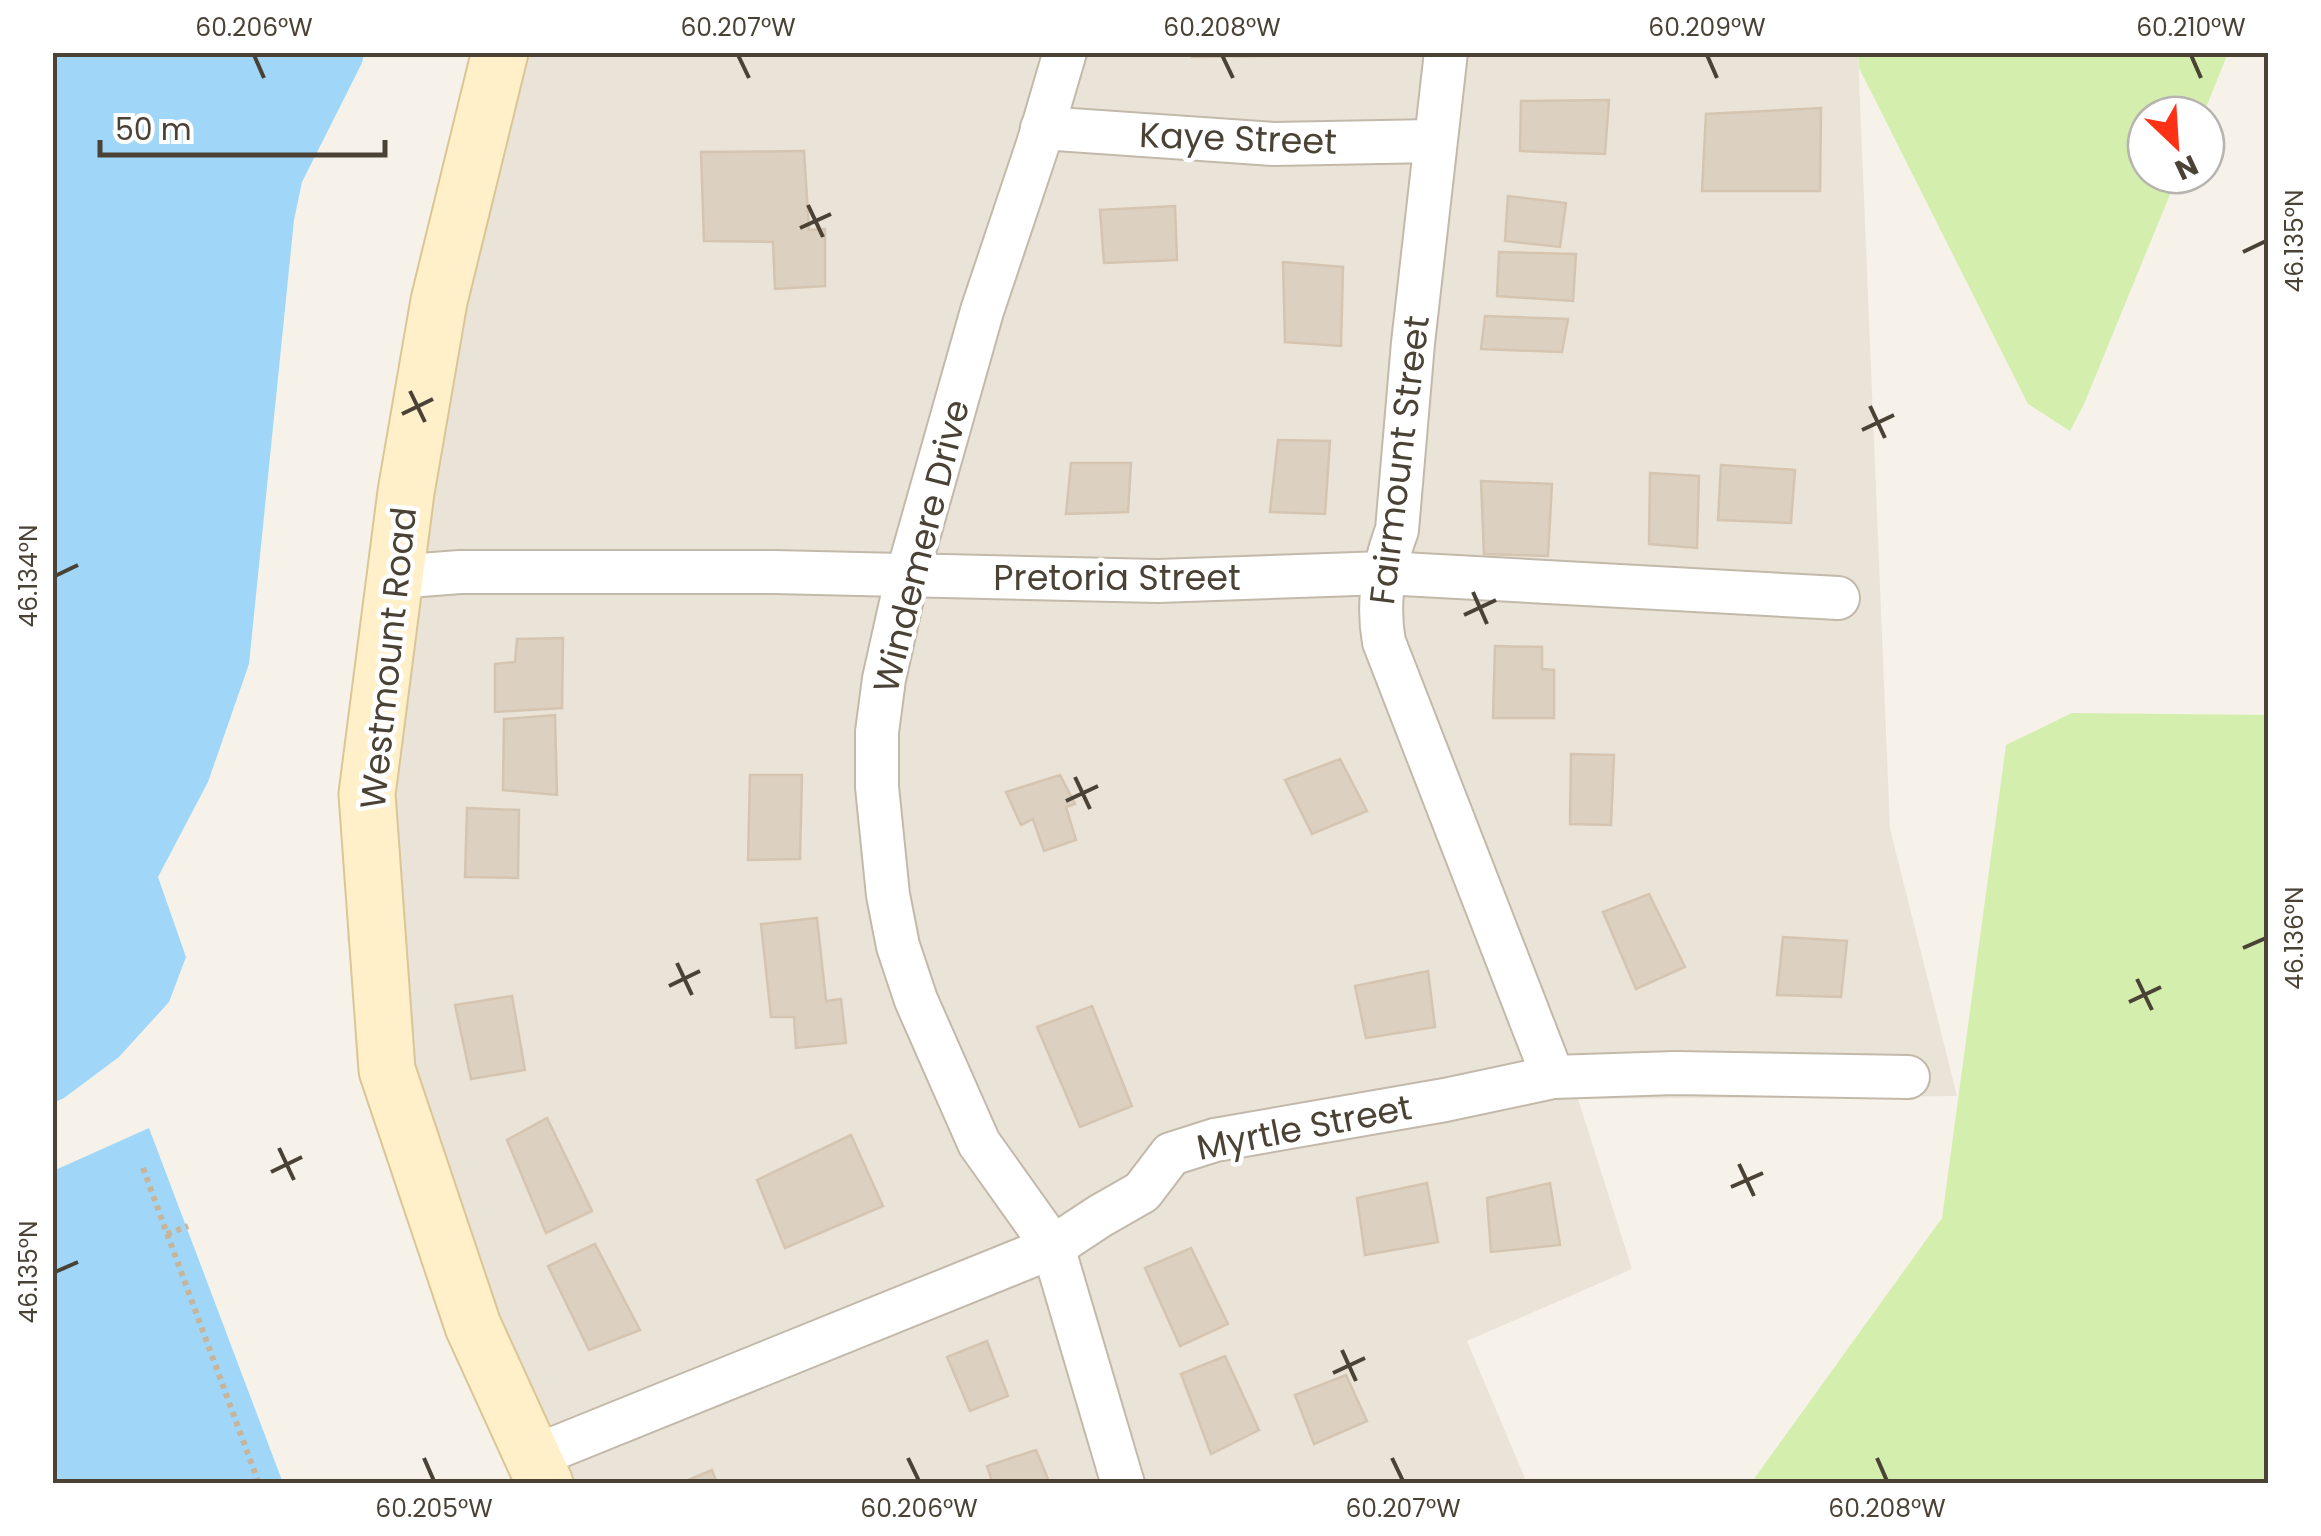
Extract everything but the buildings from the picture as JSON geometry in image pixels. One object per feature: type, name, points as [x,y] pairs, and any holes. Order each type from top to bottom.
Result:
[{"type":"main road","name":"Westmount Road","points":[[500,52],[439,301],[406,492],[367,794],[387,1070],[473,1326],[539,1470]]},
{"type":"street","name":"Windemere Drive","points":[[1065,52],[982,312],[907,576],[884,678],[877,732],[876,788],[888,895],[898,946],[916,1000],[980,1143],[1053,1247],[1124,1484]]},
{"type":"street","name":"Fairmount Street","points":[[1446,52],[1396,530],[1384,573],[1380,619],[1384,642],[1553,1076]]},
{"type":"street","name":"Kaye Street","points":[[1042,128],[1274,144],[1434,141]]},
{"type":"street","name":"Pretoria Street","points":[[395,577],[460,572],[755,572],[1158,581],[1384,573],[1838,598]]},
{"type":"street","name":"Myrtle Street","points":[[539,1470],[1053,1247],[1142,1192],[1171,1154],[1214,1140],[1446,1100],[1553,1076],[1675,1073],[1908,1077]]},
{"type":"path","points":[[143,1168],[259,1484]]},
{"type":"path","points":[[168,1234],[188,1226]]},
{"type":"shaded area","points":[[500,53],[1858,53],[1890,829],[1957,1096],[1578,1099],[1632,1269],[1467,1341],[1527,1483],[514,1483],[347,939],[367,794]]},
{"type":"green space","points":[[1858,53],[2228,53],[2211,95],[2126,95],[2126,195],[2170,195],[2070,431],[2028,404],[1859,68]]},
{"type":"green space","points":[[2072,713],[2268,715],[2268,1483],[1751,1483],[1942,1218],[2006,745]]},
{"type":"water","points":[[52,53],[364,53],[302,182],[294,220],[249,664],[208,782],[158,877],[186,957],[169,1002],[119,1057],[53,1103]]},
{"type":"water","points":[[149,1128],[283,1483],[53,1483],[53,1171]]}]
